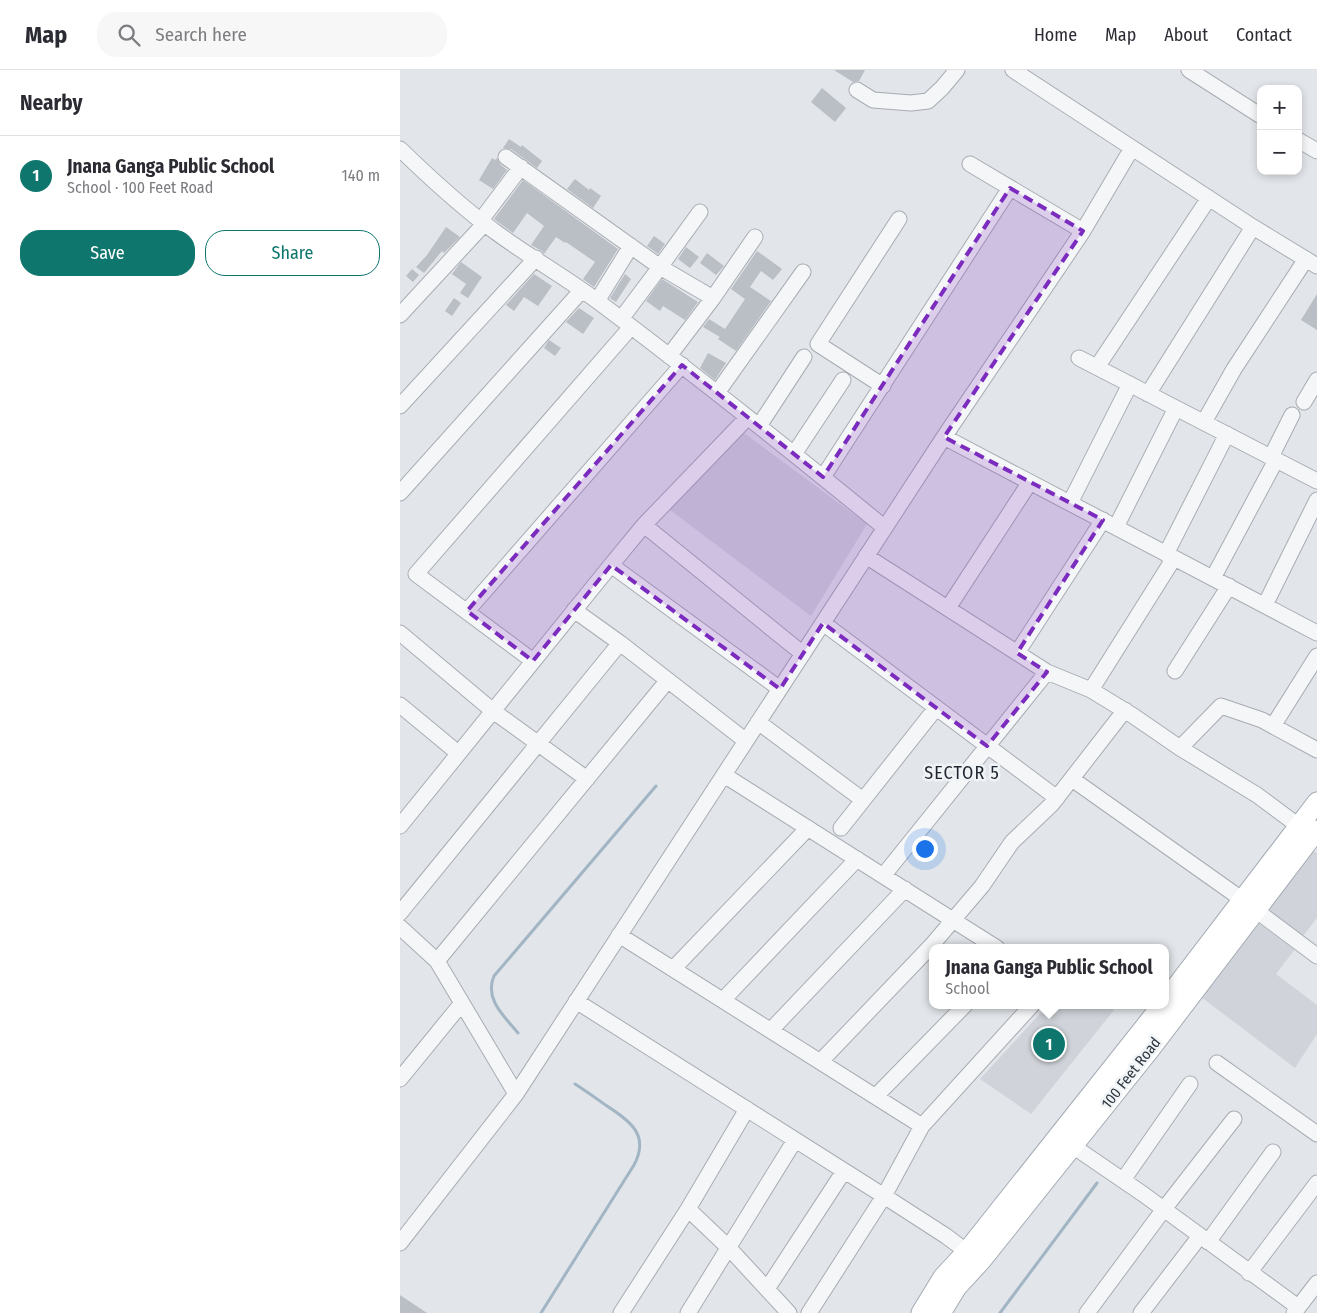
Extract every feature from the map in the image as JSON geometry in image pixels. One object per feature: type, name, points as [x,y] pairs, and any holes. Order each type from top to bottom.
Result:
[{"type":"main road","name":"100 Feet Road","points":[[1169,996],[1311,833],[1317,802]]},
{"type":"main road","name":"100 Feet Road","points":[[1066,1141],[1152,1047],[1249,905]]},
{"type":"main road","name":"100 Feet Road","points":[[941,1313],[958,1287],[974,1256],[1066,1141],[1159,1009]]},
{"type":"main road","name":"100 Feet Road","points":[[921,1313],[944,1277],[974,1256]]},
{"type":"street","points":[[857,90],[873,100],[911,103],[928,100],[942,88],[956,70]]},
{"type":"street","points":[[1014,70],[1311,263],[1234,369],[1204,422]]},
{"type":"street","points":[[1189,70],[1257,113]]},
{"type":"street","points":[[1302,143],[1317,152]]},
{"type":"street","points":[[400,1243],[516,1094],[944,437],[1083,231],[1132,148]]},
{"type":"street","points":[[400,149],[483,222],[582,290],[682,365],[885,528]]},
{"type":"street","points":[[506,157],[660,267],[713,298]]},
{"type":"street","points":[[970,164],[1083,231]]},
{"type":"street","points":[[400,315],[483,222],[521,167]]},
{"type":"street","points":[[823,477],[1010,188]]},
{"type":"street","points":[[1097,367],[1209,198]]},
{"type":"street","points":[[532,661],[416,574],[626,323],[660,267],[700,212]]},
{"type":"street","points":[[882,386],[818,344],[899,220]]},
{"type":"street","points":[[1148,394],[1253,227]]},
{"type":"street","points":[[669,356],[713,298],[755,237]]},
{"type":"street","points":[[597,301],[631,246]]},
{"type":"street","points":[[400,406],[536,258]]},
{"type":"street","points":[[717,393],[803,272]]},
{"type":"street","points":[[400,493],[582,290]]},
{"type":"street","points":[[403,816],[458,754],[644,525],[753,422],[804,357]]},
{"type":"street","points":[[1079,358],[1317,481]]},
{"type":"street","points":[[467,611],[682,365]]},
{"type":"street","points":[[794,454],[843,380]]},
{"type":"street","points":[[1304,402],[1317,380]]},
{"type":"street","points":[[1070,503],[1130,384]]},
{"type":"street","points":[[1116,527],[1176,408]]},
{"type":"street","points":[[1213,578],[1274,458],[1292,415]]},
{"type":"street","points":[[1091,690],[1170,556],[1226,434]]},
{"type":"street","points":[[944,437],[1317,633]]},
{"type":"street","points":[[948,608],[1030,482]]},
{"type":"street","points":[[1265,605],[1316,505]]},
{"type":"street","points":[[1017,653],[1102,520]]},
{"type":"street","points":[[644,525],[803,654]]},
{"type":"street","points":[[866,556],[1047,672],[1091,690],[1125,710],[1180,748],[1257,795],[1311,833]]},
{"type":"street","points":[[610,565],[780,689]]},
{"type":"street","points":[[1175,671],[1229,586]]},
{"type":"street","points":[[574,610],[620,643],[746,741]]},
{"type":"street","points":[[823,623],[1057,798]]},
{"type":"street","points":[[400,633],[493,711],[587,779]]},
{"type":"street","points":[[400,913],[620,643]]},
{"type":"street","points":[[1273,726],[1317,656]]},
{"type":"street","points":[[883,876],[1047,672]]},
{"type":"street","points":[[437,961],[668,680]]},
{"type":"street","points":[[400,705],[458,754]]},
{"type":"street","points":[[1180,748],[1221,706],[1273,726],[1317,750]]},
{"type":"street","points":[[841,828],[936,708]]},
{"type":"street","points":[[933,944],[982,886],[1012,842],[1057,798],[1125,710]]},
{"type":"street","points":[[758,722],[863,800]]},
{"type":"street","points":[[724,775],[991,944]]},
{"type":"street","points":[[1072,779],[1249,905],[1317,956]]},
{"type":"street","points":[[673,968],[808,828]]},
{"type":"street","points":[[723,1000],[857,859]]},
{"type":"street","points":[[771,1030],[905,889]]},
{"type":"street","points":[[619,934],[922,1126]]},
{"type":"street","points":[[403,936],[437,961],[516,1094]]},
{"type":"street","points":[[822,1061],[929,948]]},
{"type":"street","points":[[576,1000],[884,1196],[974,1256]]},
{"type":"street","points":[[400,1078],[462,1003]]},
{"type":"street","points":[[876,1096],[961,1009]]},
{"type":"street","points":[[809,1313],[884,1196],[922,1126],[1028,1009]]},
{"type":"street","points":[[1217,1063],[1317,1134]]},
{"type":"street","points":[[1123,1180],[1190,1084]]},
{"type":"street","points":[[621,1313],[688,1209],[747,1109]]},
{"type":"street","points":[[1087,1313],[1164,1209],[1234,1120]]},
{"type":"street","points":[[688,1313],[796,1140]]},
{"type":"street","points":[[1066,1141],[1164,1209],[1296,1310],[1317,1283]]},
{"type":"street","points":[[1141,1313],[1204,1239],[1273,1152]]},
{"type":"street","points":[[767,1289],[844,1171]]},
{"type":"street","points":[[1249,1273],[1317,1184]]},
{"type":"street","points":[[688,1209],[729,1248],[789,1313]]},
{"type":"highlighted area","points":[[1010,188],[1083,231],[944,437],[1103,520],[1017,653],[1047,672],[987,746],[823,623],[780,689],[611,565],[533,661],[467,611],[682,365],[823,477]]},
{"type":"shaded area","points":[[744,433],[867,524],[811,616],[666,507]]},
{"type":"shaded area","points":[[1312,850],[1317,853],[1317,918],[1302,937],[1268,910]]},
{"type":"shaded area","points":[[1256,921],[1295,949],[1276,974],[1317,1005],[1317,1034],[1295,1068],[1201,997]]},
{"type":"shaded area","points":[[1044,1009],[1114,1010],[1031,1114],[980,1079]]},
{"type":"building","points":[[834,70],[865,70],[859,81],[853,82]]},
{"type":"building","points":[[822,88],[846,108],[835,122],[811,102]]},
{"type":"building","points":[[509,139],[521,147],[522,145],[542,161],[537,168],[511,149],[503,148]]},
{"type":"building","points":[[492,158],[495,160],[497,158],[500,164],[507,170],[493,189],[479,180]]},
{"type":"building","points":[[575,179],[589,190],[590,188],[601,196],[593,208],[567,189]]},
{"type":"building","points":[[523,180],[618,249],[594,287],[583,279],[595,262],[566,242],[556,237],[544,254],[531,245],[544,226],[527,213],[513,233],[494,219]]},
{"type":"building","points":[[446,227],[460,237],[444,253],[442,251],[424,273],[416,267],[427,255]]},
{"type":"building","points":[[654,236],[665,244],[658,254],[647,246]]},
{"type":"building","points":[[686,247],[699,257],[690,268],[678,259]]},
{"type":"building","points":[[757,251],[782,269],[773,280],[761,271],[750,287],[771,301],[736,351],[718,339],[720,337],[703,327],[709,319],[725,329],[745,299],[731,289]]},
{"type":"building","points":[[707,253],[724,266],[716,275],[700,263]]},
{"type":"building","points":[[461,262],[482,277],[468,298],[460,293],[466,284],[452,274]]},
{"type":"building","points":[[412,269],[419,275],[413,282],[406,276]]},
{"type":"building","points":[[534,274],[552,286],[538,306],[524,297],[514,311],[506,305]]},
{"type":"building","points":[[625,274],[631,279],[616,302],[610,298]]},
{"type":"building","points":[[662,279],[698,302],[685,320],[663,306],[660,311],[646,301]]},
{"type":"building","points":[[1317,294],[1317,330],[1301,320]]},
{"type":"building","points":[[454,298],[461,303],[452,316],[445,311]]},
{"type":"building","points":[[579,308],[594,318],[583,334],[566,322]]},
{"type":"building","points":[[549,340],[561,348],[555,356],[544,348]]},
{"type":"building","points":[[708,353],[726,363],[715,380],[700,368]]},
{"type":"building","points":[[400,1295],[427,1313],[400,1313]]},
{"type":"waterway","points":[[518,1033],[502,1014],[494,1000],[492,992],[494,976],[656,786]]},
{"type":"waterway","points":[[541,1313],[634,1165],[640,1145],[639,1137],[630,1123],[575,1084]]},
{"type":"waterway","points":[[1000,1313],[1097,1183]]},
{"type":"place","name":"Jnana Ganga Public School","points":[[1049,1044]]},
{"type":"district","name":"SECTOR 5","points":[[962,773]]}]
